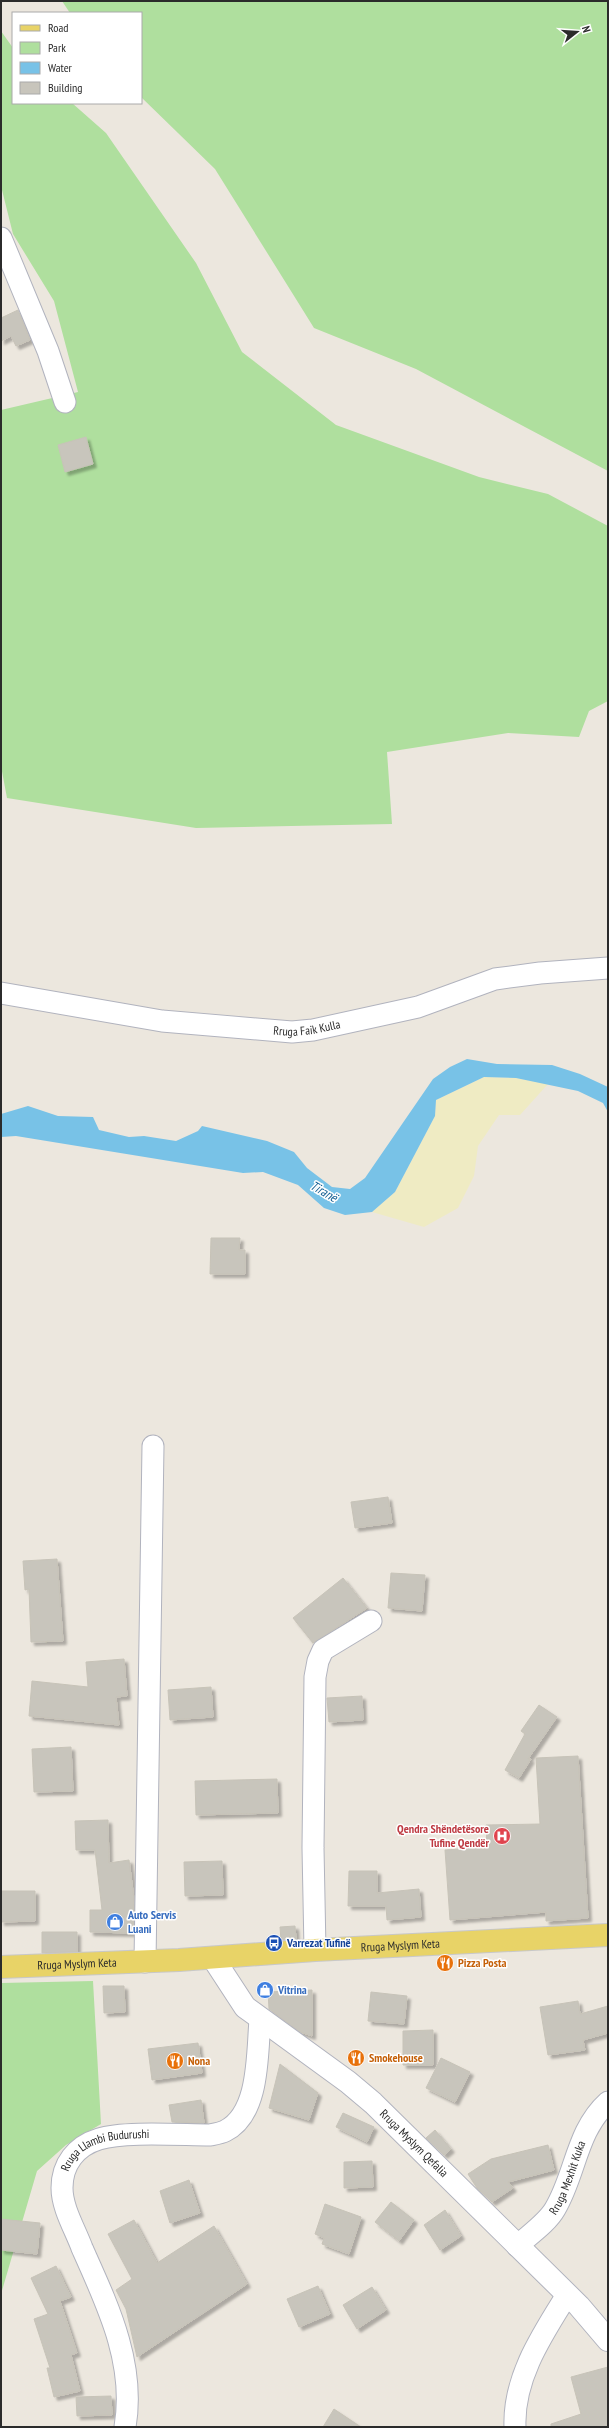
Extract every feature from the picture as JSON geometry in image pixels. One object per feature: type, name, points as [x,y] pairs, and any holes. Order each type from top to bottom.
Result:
[{"type":"main road","name":"Rruga Myslym Keta","points":[[1,1967],[145,1962],[315,1950],[608,1935]]},
{"type":"street","points":[[1,238],[40,330],[65,402]]},
{"type":"street","name":"Rruga Faik Kulla","points":[[1,993],[162,1021],[292,1032],[313,1030],[418,1007],[495,979],[608,968]]},
{"type":"street","points":[[145,1962],[153,1446]]},
{"type":"street","points":[[315,1950],[313,1848],[315,1677],[318,1661],[323,1650],[371,1621]]},
{"type":"street","name":"Rruga Myslym Qefalia","points":[[213,1958],[245,2007],[260,2020],[348,2082],[373,2103],[567,2294],[608,2340]]},
{"type":"street","name":"Rruga Llambi Budurushi","points":[[125,2427],[128,2386],[120,2344],[110,2312],[67,2211],[62,2189],[63,2172],[70,2157],[83,2147],[99,2139],[116,2136],[210,2135],[225,2132],[237,2122],[246,2108],[253,2089],[260,2020]]},
{"type":"street","name":"Rruga Mexhit Kuka","points":[[517,2246],[554,2210],[587,2129],[600,2109],[608,2102]]},
{"type":"street","points":[[514,2427],[514,2409],[524,2375],[538,2342],[567,2294]]},
{"type":"green space","points":[[62,1],[608,1],[608,471],[416,369],[314,328],[215,169],[142,98],[142,12],[69,12]]},
{"type":"green space","points":[[1,31],[12,47],[12,104],[73,104],[106,133],[196,263],[242,352],[336,425],[479,477],[548,494],[608,526],[608,701],[589,711],[579,737],[508,733],[387,752],[392,824],[196,828],[7,798],[1,766],[1,410],[78,392],[54,301],[13,234],[1,186]]},
{"type":"green space","points":[[93,1981],[101,2124],[66,2145],[37,2171],[1,2294],[1,1983]]},
{"type":"sand","points":[[484,1077],[516,1078],[548,1084],[520,1115],[499,1115],[478,1146],[474,1176],[458,1208],[424,1227],[372,1212],[395,1192],[435,1116],[436,1100]]},
{"type":"water","name":"Tiranë","points":[[467,1059],[497,1064],[552,1065],[580,1074],[608,1087],[608,1112],[603,1103],[578,1091],[516,1078],[484,1077],[436,1100],[435,1116],[395,1192],[372,1212],[345,1215],[324,1208],[298,1185],[263,1172],[243,1173],[16,1136],[1,1137],[1,1114],[28,1106],[58,1116],[93,1117],[99,1130],[129,1137],[144,1136],[176,1141],[198,1131],[202,1126],[267,1141],[294,1152],[307,1168],[332,1187],[350,1189],[365,1178],[433,1079],[450,1067]]},
{"type":"building","points":[[18,310],[30,340],[16,346],[11,336],[1,341],[1,318]]},
{"type":"building","points":[[86,437],[93,464],[65,472],[58,445]]},
{"type":"building","points":[[211,1238],[240,1238],[239,1250],[245,1250],[245,1274],[210,1274]]},
{"type":"building","points":[[388,1497],[392,1523],[355,1528],[351,1502]]},
{"type":"building","points":[[57,1559],[63,1641],[31,1642],[29,1589],[25,1590],[23,1561]]},
{"type":"building","points":[[391,1573],[425,1575],[422,1611],[388,1608]]},
{"type":"building","points":[[343,1578],[367,1608],[313,1643],[293,1618]]},
{"type":"building","points":[[124,1659],[127,1696],[116,1697],[119,1725],[29,1716],[32,1681],[88,1687],[86,1662]]},
{"type":"building","points":[[211,1687],[213,1717],[170,1720],[168,1690]]},
{"type":"building","points":[[362,1696],[363,1720],[329,1722],[327,1698]]},
{"type":"building","points":[[539,1705],[557,1717],[528,1759],[531,1759],[519,1778],[505,1770],[525,1734],[521,1731]]},
{"type":"building","points":[[71,1747],[73,1791],[34,1792],[32,1749]]},
{"type":"building","points":[[578,1756],[588,1918],[546,1921],[546,1912],[450,1920],[445,1850],[487,1847],[486,1825],[540,1824],[536,1758]]},
{"type":"building","points":[[277,1779],[278,1813],[196,1815],[195,1781]]},
{"type":"building","points":[[108,1820],[109,1863],[129,1860],[134,1899],[133,1933],[90,1932],[90,1910],[102,1910],[95,1850],[76,1850],[75,1821]]},
{"type":"building","points":[[222,1861],[223,1895],[185,1896],[184,1862]]},
{"type":"building","points":[[349,1871],[377,1871],[377,1893],[419,1889],[421,1917],[387,1920],[386,1906],[348,1906]]},
{"type":"building","points":[[1,1891],[35,1891],[35,1921],[1,1922]]},
{"type":"building","points":[[295,1926],[296,1939],[281,1940],[280,1927]]},
{"type":"building","points":[[42,1932],[77,1932],[77,1952],[42,1953]]},
{"type":"building","points":[[103,1986],[124,1986],[125,2012],[104,2013]]},
{"type":"building","points":[[312,1990],[312,2036],[300,2032],[269,2009],[268,1992]]},
{"type":"building","points":[[371,1992],[407,1996],[404,2024],[368,2021]]},
{"type":"building","points":[[578,2001],[580,2014],[608,2006],[608,2033],[583,2040],[585,2050],[548,2055],[540,2007]]},
{"type":"building","points":[[433,2030],[433,2065],[403,2065],[403,2031]]},
{"type":"building","name":"Nona","points":[[198,2043],[202,2073],[152,2080],[148,2049]]},
{"type":"building","points":[[441,2058],[470,2072],[455,2102],[426,2088]]},
{"type":"building","points":[[280,2064],[318,2093],[309,2120],[269,2108]]},
{"type":"building","points":[[201,2100],[204,2123],[172,2122],[169,2105]]},
{"type":"building","points":[[343,2113],[374,2127],[367,2142],[336,2127]]},
{"type":"building","points":[[435,2130],[451,2149],[444,2155],[426,2138]]},
{"type":"building","points":[[548,2145],[554,2170],[508,2182],[513,2188],[492,2202],[477,2188],[468,2174],[491,2159]]},
{"type":"building","points":[[372,2161],[373,2187],[344,2188],[344,2162]]},
{"type":"building","points":[[189,2180],[200,2213],[170,2223],[160,2191]]},
{"type":"building","points":[[391,2202],[414,2220],[399,2241],[375,2222]]},
{"type":"building","points":[[325,2204],[361,2217],[349,2254],[322,2244],[324,2238],[315,2234]]},
{"type":"building","points":[[445,2210],[461,2236],[440,2250],[424,2225]]},
{"type":"building","points":[[1,2219],[40,2223],[37,2254],[1,2250]]},
{"type":"building","points":[[134,2220],[157,2263],[214,2226],[247,2284],[137,2357],[126,2309],[116,2290],[132,2279],[108,2234]]},
{"type":"building","points":[[56,2266],[71,2297],[60,2301],[77,2353],[71,2355],[80,2391],[54,2397],[47,2368],[50,2368],[34,2319],[48,2314],[31,2278]]},
{"type":"building","points":[[318,2286],[330,2314],[299,2327],[287,2299]]},
{"type":"building","points":[[372,2287],[386,2310],[357,2329],[343,2305]]},
{"type":"building","points":[[608,2367],[608,2427],[551,2427],[551,2424],[581,2414],[571,2377]]},
{"type":"building","points":[[111,2396],[112,2415],[77,2416],[76,2397]]},
{"type":"building","points":[[334,2409],[361,2427],[323,2427]]},
{"type":"place","name":"Qendra Shëndetësore Tufine Qendër","points":[[502,1836]]},
{"type":"place","name":"Auto Servis Luani","points":[[115,1922]]},
{"type":"place","name":"Varrezat Tufinë","points":[[274,1943]]},
{"type":"place","name":"Pizza Posta","points":[[445,1963]]},
{"type":"place","name":"Vitrina","points":[[265,1990]]},
{"type":"place","name":"Smokehouse","points":[[356,2058]]},
{"type":"place","name":"Nona","points":[[175,2061]]}]
